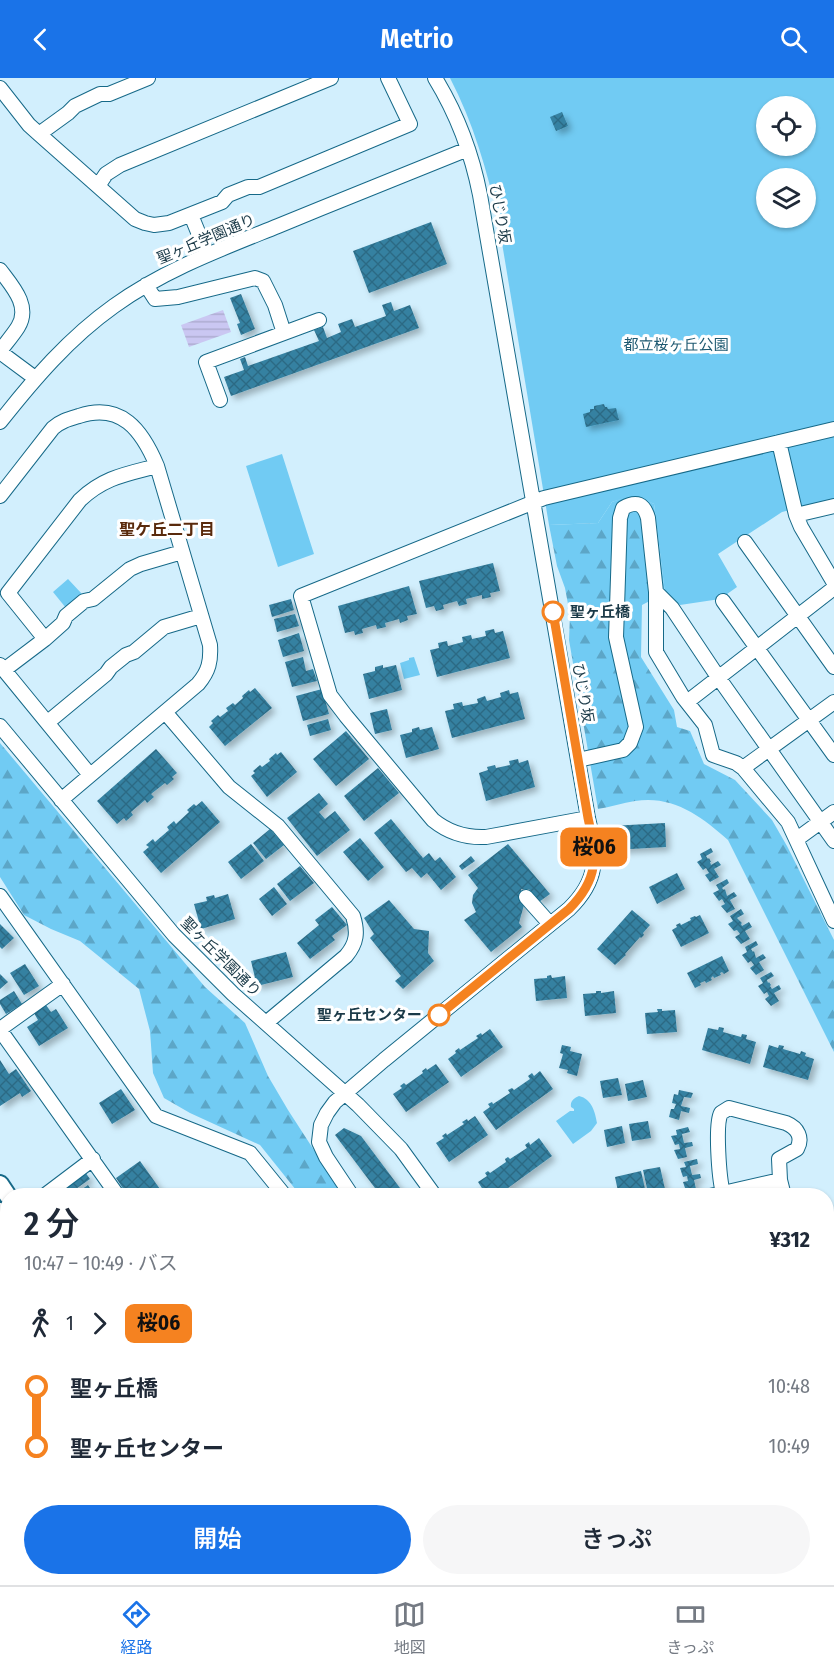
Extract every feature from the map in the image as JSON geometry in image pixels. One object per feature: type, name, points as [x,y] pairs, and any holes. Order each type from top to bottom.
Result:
[{"type":"street","points":[[39,134],[75,106],[100,94],[109,94],[148,78]]},
{"type":"street","points":[[98,186],[106,174],[120,165],[331,78]]},
{"type":"street","points":[[0,88],[29,125],[135,219],[162,225],[222,202],[228,195],[248,187],[259,187],[410,124],[388,78]]},
{"type":"street","name":"ひじり坂","points":[[347,1188],[326,1158],[319,1142],[319,1133],[324,1119],[335,1102],[569,909],[580,898],[589,882],[594,865],[588,818],[480,195],[468,149],[435,78]]},
{"type":"street","name":"聖ヶ丘学園通り","points":[[0,422],[52,359],[91,323],[146,285],[207,254],[468,149]]},
{"type":"street","points":[[190,215],[207,254]]},
{"type":"street","points":[[0,270],[14,288],[22,311],[19,325],[0,351],[35,378]]},
{"type":"street","points":[[146,285],[155,299],[177,297],[255,278],[263,281],[267,287],[284,333]]},
{"type":"street","points":[[220,400],[206,362],[319,320]]},
{"type":"street","points":[[0,496],[59,423],[85,414],[106,412],[123,418],[143,438],[152,452],[210,645],[211,660],[208,670],[198,684],[61,800]]},
{"type":"street","points":[[588,818],[475,838],[462,836],[440,826],[345,716],[330,695],[301,596],[544,498],[834,429]]},
{"type":"street","points":[[779,442],[796,514],[808,541],[834,583]]},
{"type":"street","points":[[45,639],[8,593],[88,492],[106,480],[157,466]]},
{"type":"street","points":[[578,760],[623,750],[630,743],[636,728],[616,637],[620,518],[623,508],[635,504],[646,509],[648,518],[656,592],[656,652],[687,702],[705,725],[713,755],[736,763],[743,768],[788,822],[834,921]]},
{"type":"street","points":[[796,514],[834,506]]},
{"type":"street","points":[[745,542],[834,667]]},
{"type":"street","points":[[90,775],[2,668],[45,639],[63,623],[66,616],[84,601],[93,599],[130,569],[182,552]]},
{"type":"street","points":[[687,702],[834,588]]},
{"type":"street","points":[[656,592],[672,608],[834,841]]},
{"type":"street","points":[[723,601],[834,754]]},
{"type":"street","points":[[48,722],[106,674],[126,654],[134,652],[164,627],[201,616]]},
{"type":"street","points":[[743,768],[834,702]]},
{"type":"street","points":[[165,712],[229,787],[278,826],[353,916],[357,932],[352,949],[266,1023]]},
{"type":"street","name":"聖ヶ丘学園通り","points":[[0,726],[174,935],[233,994],[346,1093],[401,1149],[429,1188]]},
{"type":"street","points":[[797,839],[834,812]]},
{"type":"street","points":[[0,896],[156,1116],[250,1153],[278,1188]]},
{"type":"street","points":[[526,897],[550,924]]},
{"type":"street","points":[[63,984],[0,1030],[113,1188]]},
{"type":"street","points":[[718,1188],[720,1183],[718,1123],[721,1113],[729,1108],[786,1123],[797,1131],[800,1141],[797,1149],[779,1160],[782,1188]]},
{"type":"street","points":[[55,1188],[93,1159]]},
{"type":"street","points":[[743,1188],[780,1180]]},
{"type":"green space","name":"都立桜ヶ丘公園","points":[[450,78],[834,78],[834,499],[782,512],[718,554],[737,587],[720,599],[680,605],[665,593],[654,504],[634,495],[612,502],[598,523],[549,525],[498,219],[489,182],[466,112]]},
{"type":"green space","points":[[282,454],[314,554],[278,567],[246,466]]},
{"type":"green space","points":[[634,494],[654,504],[665,593],[642,605],[641,657],[674,710],[677,727],[690,731],[704,764],[735,780],[772,820],[834,940],[834,1052],[728,840],[686,809],[662,801],[635,801],[598,809],[569,640],[570,615],[549,525],[598,523],[612,502]]},
{"type":"green space","points":[[68,579],[82,594],[66,608],[53,592]]},
{"type":"green space","points":[[414,657],[420,675],[404,679],[400,663]]},
{"type":"green space","points":[[0,743],[205,987],[245,1023],[268,1076],[338,1188],[294,1188],[260,1145],[190,1113],[164,1098],[153,1073],[150,1031],[139,989],[80,941],[24,915],[0,877]]},
{"type":"green space","points":[[579,1096],[590,1103],[597,1123],[591,1131],[573,1144],[556,1121],[570,1111],[574,1111],[571,1103]]},
{"type":"shaded area","points":[[223,310],[231,332],[189,347],[181,325]]},
{"type":"building","points":[[562,112],[568,126],[556,131],[550,117]]},
{"type":"building","points":[[431,222],[447,264],[369,293],[353,251]]},
{"type":"building","points":[[241,294],[255,329],[241,335],[237,324],[240,323],[230,298]]},
{"type":"building","points":[[391,302],[394,311],[410,305],[419,328],[231,396],[224,377],[244,370],[240,359],[245,357],[248,366],[319,341],[314,330],[323,327],[327,338],[341,332],[338,324],[352,319],[355,327],[386,316],[382,305]]},
{"type":"building","points":[[604,404],[608,409],[616,408],[619,420],[586,427],[583,414],[590,412],[594,406]]},
{"type":"building","points":[[493,563],[500,591],[490,593],[491,597],[482,599],[482,595],[466,599],[467,604],[459,606],[457,601],[443,605],[444,609],[436,611],[434,606],[426,608],[419,581]]},
{"type":"building","points":[[409,586],[417,614],[407,616],[408,620],[400,623],[399,619],[385,623],[386,627],[377,629],[376,625],[362,629],[363,633],[355,635],[354,631],[345,633],[338,606]]},
{"type":"building","points":[[291,599],[294,610],[272,617],[269,605]]},
{"type":"building","points":[[295,614],[299,626],[277,632],[274,619]]},
{"type":"building","points":[[494,629],[495,633],[503,631],[510,658],[437,677],[430,650],[439,648],[438,643],[447,641],[448,646],[463,642],[462,637],[471,635],[472,639],[486,636],[485,631]]},
{"type":"building","points":[[299,633],[304,651],[283,657],[278,640]]},
{"type":"building","points":[[303,657],[306,671],[313,669],[317,681],[292,687],[285,662]]},
{"type":"building","points":[[383,665],[383,668],[396,665],[402,690],[369,699],[363,674],[375,671],[375,667]]},
{"type":"building","points":[[255,688],[272,708],[225,746],[209,727],[213,723],[211,721],[228,711],[226,708],[233,703],[235,705],[249,690],[250,692]]},
{"type":"building","points":[[322,689],[329,714],[303,721],[296,696]]},
{"type":"building","points":[[509,690],[510,694],[518,692],[525,719],[452,738],[445,711],[454,709],[453,704],[462,702],[463,706],[478,703],[477,699],[485,696],[487,701],[501,697],[500,693]]},
{"type":"building","points":[[387,709],[392,730],[375,734],[370,713]]},
{"type":"building","points":[[328,719],[331,730],[310,736],[307,725]]},
{"type":"building","points":[[419,727],[420,730],[432,727],[439,749],[406,758],[400,735],[412,732],[412,729]]},
{"type":"building","points":[[346,731],[369,759],[336,786],[313,759]]},
{"type":"building","points":[[156,749],[177,773],[172,777],[174,779],[151,794],[154,797],[147,803],[145,800],[131,812],[133,815],[126,821],[124,818],[117,824],[97,801]]},
{"type":"building","points":[[281,752],[297,772],[267,797],[251,776],[260,765],[262,767],[276,753],[277,755]]},
{"type":"building","points":[[518,759],[519,763],[528,760],[535,787],[486,801],[479,773],[488,770],[487,767],[510,765],[509,761]]},
{"type":"building","points":[[378,768],[399,793],[364,821],[344,796]]},
{"type":"building","points":[[319,793],[328,804],[319,812],[325,819],[335,811],[350,830],[317,856],[287,818]]},
{"type":"building","points":[[202,801],[220,822],[161,873],[143,852],[149,847],[146,845],[153,839],[155,842],[169,830],[167,827],[174,821],[176,824],[189,812],[187,810]]},
{"type":"building","points":[[391,819],[423,858],[429,853],[435,861],[440,857],[456,877],[441,890],[427,873],[421,878],[412,868],[406,872],[374,833]]},
{"type":"building","points":[[665,823],[666,847],[613,850],[611,826]]},
{"type":"building","points":[[270,829],[284,845],[266,859],[253,843]]},
{"type":"building","points":[[360,838],[384,867],[368,881],[343,852]]},
{"type":"building","points":[[251,844],[264,861],[241,879],[228,862]]},
{"type":"building","points":[[508,844],[550,894],[539,902],[529,889],[521,889],[524,905],[519,923],[522,927],[491,952],[464,920],[476,912],[472,903],[473,895],[478,888],[468,875]]},
{"type":"building","points":[[711,848],[713,852],[706,856],[711,865],[718,861],[721,865],[714,869],[719,877],[710,882],[705,875],[709,873],[706,868],[703,870],[697,862],[702,859],[700,854]]},
{"type":"building","points":[[471,856],[475,861],[462,870],[459,866]]},
{"type":"building","points":[[300,866],[314,883],[290,901],[277,884]]},
{"type":"building","points":[[677,873],[685,889],[657,904],[649,887]]},
{"type":"building","points":[[727,879],[729,883],[722,888],[725,889],[727,896],[734,892],[737,896],[730,900],[735,909],[727,913],[721,906],[725,904],[722,899],[719,901],[713,893],[719,890],[716,885]]},
{"type":"building","points":[[274,887],[287,904],[272,916],[259,899]]},
{"type":"building","points":[[228,894],[235,919],[201,929],[194,904],[207,901],[206,897],[214,895],[215,898]]},
{"type":"building","points":[[389,900],[414,929],[429,931],[428,953],[434,961],[403,989],[395,981],[401,976],[370,938],[374,934],[364,918]]},
{"type":"building","points":[[332,907],[347,925],[332,936],[335,940],[310,959],[297,943],[319,925],[315,920]]},
{"type":"building","points":[[741,909],[744,914],[737,918],[742,926],[749,922],[752,927],[745,931],[750,939],[741,944],[735,937],[740,934],[728,924],[733,921],[730,916]]},
{"type":"building","points":[[632,910],[650,925],[643,933],[644,935],[615,965],[597,949]]},
{"type":"building","points":[[700,915],[709,933],[681,947],[672,930],[677,927],[676,925],[680,923],[681,925],[691,920],[690,918]]},
{"type":"building","points":[[0,924],[14,938],[2,949],[0,947]]},
{"type":"building","points":[[756,941],[758,945],[751,949],[756,958],[763,954],[766,958],[759,962],[764,970],[756,975],[750,968],[754,965],[751,961],[748,963],[742,955],[747,952],[745,947]]},
{"type":"building","points":[[286,952],[293,977],[257,986],[251,961]]},
{"type":"building","points":[[722,956],[729,971],[724,974],[722,972],[714,978],[713,976],[712,980],[700,983],[701,985],[695,988],[687,973]]},
{"type":"building","points":[[25,964],[39,986],[24,995],[10,973]]},
{"type":"building","points":[[771,972],[774,976],[767,980],[768,983],[772,989],[779,985],[781,989],[774,993],[779,1001],[771,1006],[765,999],[769,996],[767,992],[764,994],[758,986],[763,983],[760,978]]},
{"type":"building","points":[[0,974],[8,982],[0,989]]},
{"type":"building","points":[[551,975],[552,978],[565,976],[567,998],[536,1001],[534,979],[547,978]]},
{"type":"building","points":[[14,991],[22,1004],[6,1014],[0,1000]]},
{"type":"building","points":[[596,991],[601,991],[601,993],[614,991],[616,1013],[585,1016],[583,994],[596,993]]},
{"type":"building","points":[[46,1005],[51,1012],[56,1009],[68,1028],[39,1046],[27,1027],[38,1020],[34,1013]]},
{"type":"building","points":[[657,1009],[675,1010],[677,1032],[647,1034],[645,1013],[658,1012]]},
{"type":"building","points":[[719,1027],[724,1028],[723,1032],[741,1037],[742,1034],[747,1035],[746,1039],[756,1042],[750,1064],[702,1050],[708,1028],[718,1030]]},
{"type":"building","points":[[490,1029],[503,1047],[461,1077],[448,1059],[459,1048],[460,1050],[478,1038],[476,1036]]},
{"type":"building","points":[[562,1045],[571,1047],[570,1051],[582,1054],[577,1076],[567,1073],[568,1070],[559,1068],[563,1054],[560,1053]]},
{"type":"building","points":[[769,1045],[778,1048],[779,1045],[784,1046],[783,1049],[800,1054],[801,1051],[806,1053],[805,1056],[814,1059],[808,1080],[763,1067]]},
{"type":"building","points":[[0,1060],[9,1074],[16,1069],[31,1091],[22,1097],[20,1093],[0,1106]]},
{"type":"building","points":[[436,1064],[449,1082],[406,1112],[393,1094],[402,1088],[400,1086],[404,1083],[406,1085],[423,1073],[422,1071],[426,1068],[427,1070]]},
{"type":"building","points":[[540,1071],[553,1089],[496,1130],[483,1112],[490,1107],[488,1104],[492,1102],[493,1104],[510,1093],[508,1090],[512,1088],[514,1090],[530,1079],[528,1076],[532,1073],[534,1076]]},
{"type":"building","points":[[618,1078],[622,1095],[603,1098],[600,1081]]},
{"type":"building","points":[[643,1080],[647,1097],[628,1101],[625,1084]]},
{"type":"building","points":[[121,1089],[135,1110],[112,1124],[99,1103]]},
{"type":"building","points":[[679,1090],[693,1093],[691,1098],[684,1097],[681,1106],[690,1108],[689,1113],[681,1111],[679,1120],[669,1117],[671,1109],[674,1109],[676,1104],[672,1103],[674,1094],[678,1095]]},
{"type":"building","points":[[475,1116],[488,1135],[449,1162],[436,1143],[444,1138],[442,1136],[446,1133],[447,1135],[464,1124],[462,1122]]},
{"type":"building","points":[[648,1121],[651,1138],[632,1141],[629,1124]]},
{"type":"building","points":[[622,1126],[625,1143],[607,1147],[604,1130]]},
{"type":"building","points":[[688,1127],[690,1132],[682,1134],[684,1143],[692,1142],[693,1146],[685,1148],[687,1157],[678,1159],[674,1150],[680,1149],[679,1144],[675,1145],[671,1136],[677,1135],[676,1130]]},
{"type":"building","points":[[344,1128],[361,1136],[400,1188],[375,1188],[335,1135]]},
{"type":"building","points":[[539,1138],[552,1156],[508,1188],[482,1188],[478,1182],[487,1176],[485,1173],[488,1171],[490,1173],[506,1162],[505,1159],[508,1157],[510,1159],[527,1148],[525,1145],[529,1142],[530,1145]]},
{"type":"building","points":[[697,1159],[698,1164],[690,1166],[692,1175],[700,1174],[701,1178],[694,1180],[696,1188],[685,1188],[683,1182],[688,1181],[687,1176],[683,1177],[680,1168],[686,1167],[684,1162]]},
{"type":"building","points":[[140,1161],[159,1188],[123,1188],[116,1178]]},
{"type":"building","points":[[660,1167],[665,1188],[647,1188],[643,1170]]},
{"type":"building","points":[[641,1171],[645,1188],[617,1188],[615,1177]]},
{"type":"building","points":[[85,1172],[90,1179],[77,1188],[62,1188]]},
{"type":"bus line","name":"桜06","points":[[439,1015],[569,909],[580,898],[589,882],[594,865],[593,842],[553,612]]},
{"type":"place","name":"聖ヶ丘橋","points":[[553,612]]},
{"type":"place","name":"聖ヶ丘センター","points":[[439,1015]]},
{"type":"district","name":"聖ケ丘二丁目","points":[[167,529]]}]
